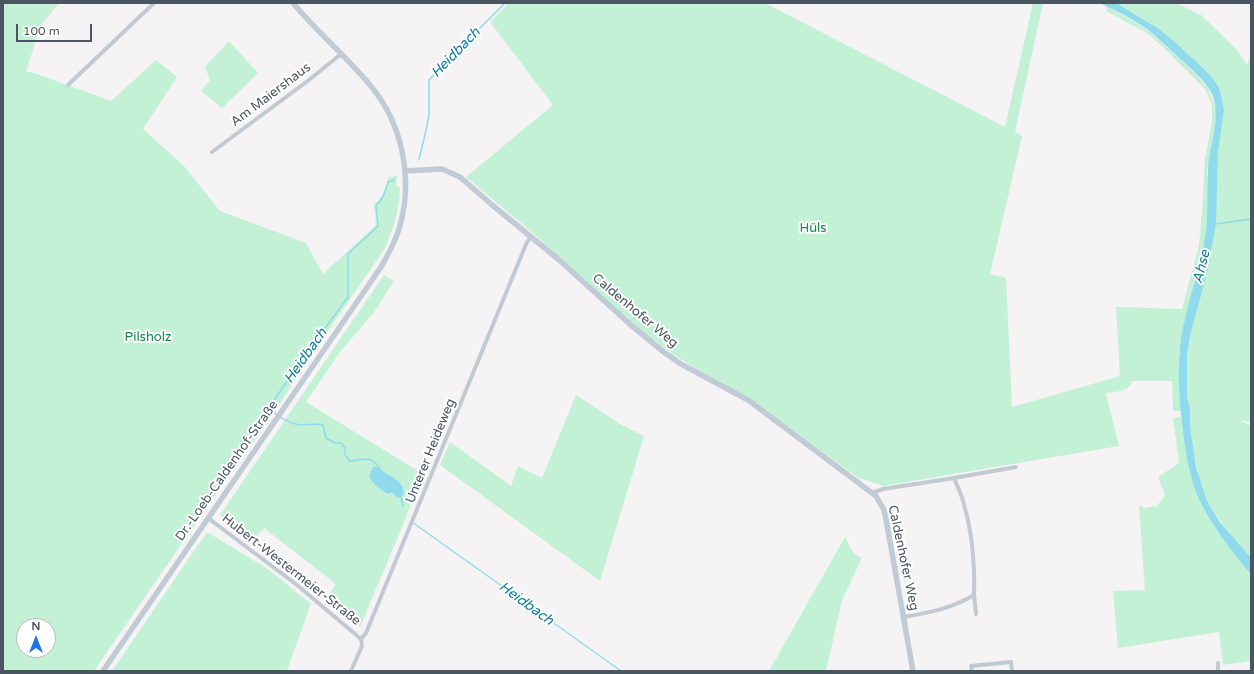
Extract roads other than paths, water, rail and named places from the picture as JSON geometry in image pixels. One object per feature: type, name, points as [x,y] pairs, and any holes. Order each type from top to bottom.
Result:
[{"type":"main road","points":[[293,3],[370,85],[386,107],[399,137],[406,171]]},
{"type":"main road","name":"Caldenhofer Weg","points":[[406,171],[442,169],[460,177],[558,259],[632,326],[665,353],[748,400],[872,493],[880,502],[886,519],[913,671]]},
{"type":"main road","name":"Dr.-Loeb-Caldenhof-Straße","points":[[103,671],[381,267],[399,230],[405,205],[406,171]]},
{"type":"street","points":[[68,85],[154,3]]},
{"type":"street","name":"Am Maiershaus","points":[[212,152],[309,80],[341,54]]},
{"type":"street","name":"Unterer Heideweg","points":[[351,671],[362,646],[361,639],[366,633],[524,250],[531,237]]},
{"type":"street","points":[[872,493],[883,489],[1016,467]]},
{"type":"street","points":[[954,478],[963,501],[970,532],[975,576],[974,595],[976,614]]},
{"type":"street","name":"Hubert-Westermeier-Straße","points":[[208,518],[297,585],[361,639]]},
{"type":"street","points":[[904,618],[956,605],[974,595]]},
{"type":"street","points":[[972,671],[971,666],[1011,662],[1012,671]]},
{"type":"street","points":[[1218,663],[1218,671]]},
{"type":"water","name":"Ahse","points":[[1100,3],[1116,3],[1159,29],[1176,43],[1214,80],[1219,88],[1222,99],[1224,110],[1218,152],[1216,224],[1208,269],[1190,336],[1187,354],[1187,397],[1190,410],[1190,427],[1196,467],[1207,501],[1219,521],[1251,558],[1251,574],[1221,536],[1199,499],[1188,463],[1181,410],[1179,380],[1180,349],[1185,319],[1201,258],[1206,229],[1208,170],[1216,115],[1213,97],[1206,84],[1147,29],[1121,13]]},
{"type":"water","points":[[373,467],[377,467],[398,481],[404,494],[397,498],[392,492],[389,494],[378,487],[369,476]]},
{"type":"waterway","name":"Heidbach","points":[[419,159],[429,115],[429,80],[505,3]]},
{"type":"waterway","name":"Heidbach","points":[[381,471],[375,462],[368,459],[349,461],[345,454],[345,448],[341,443],[335,443],[326,438],[323,425],[301,425],[291,423],[280,417],[269,408],[298,365],[348,297],[348,254],[378,226],[376,205],[382,198],[388,182],[394,180]]},
{"type":"waterway","points":[[1215,224],[1251,219]]},
{"type":"waterway","name":"Heidbach","points":[[401,497],[403,506]]},
{"type":"waterway","name":"Heidbach","points":[[412,522],[621,671]]},
{"type":"park label","name":"Hüls","points":[[813,229]]},
{"type":"park label","name":"Pilsholz","points":[[148,338]]}]
